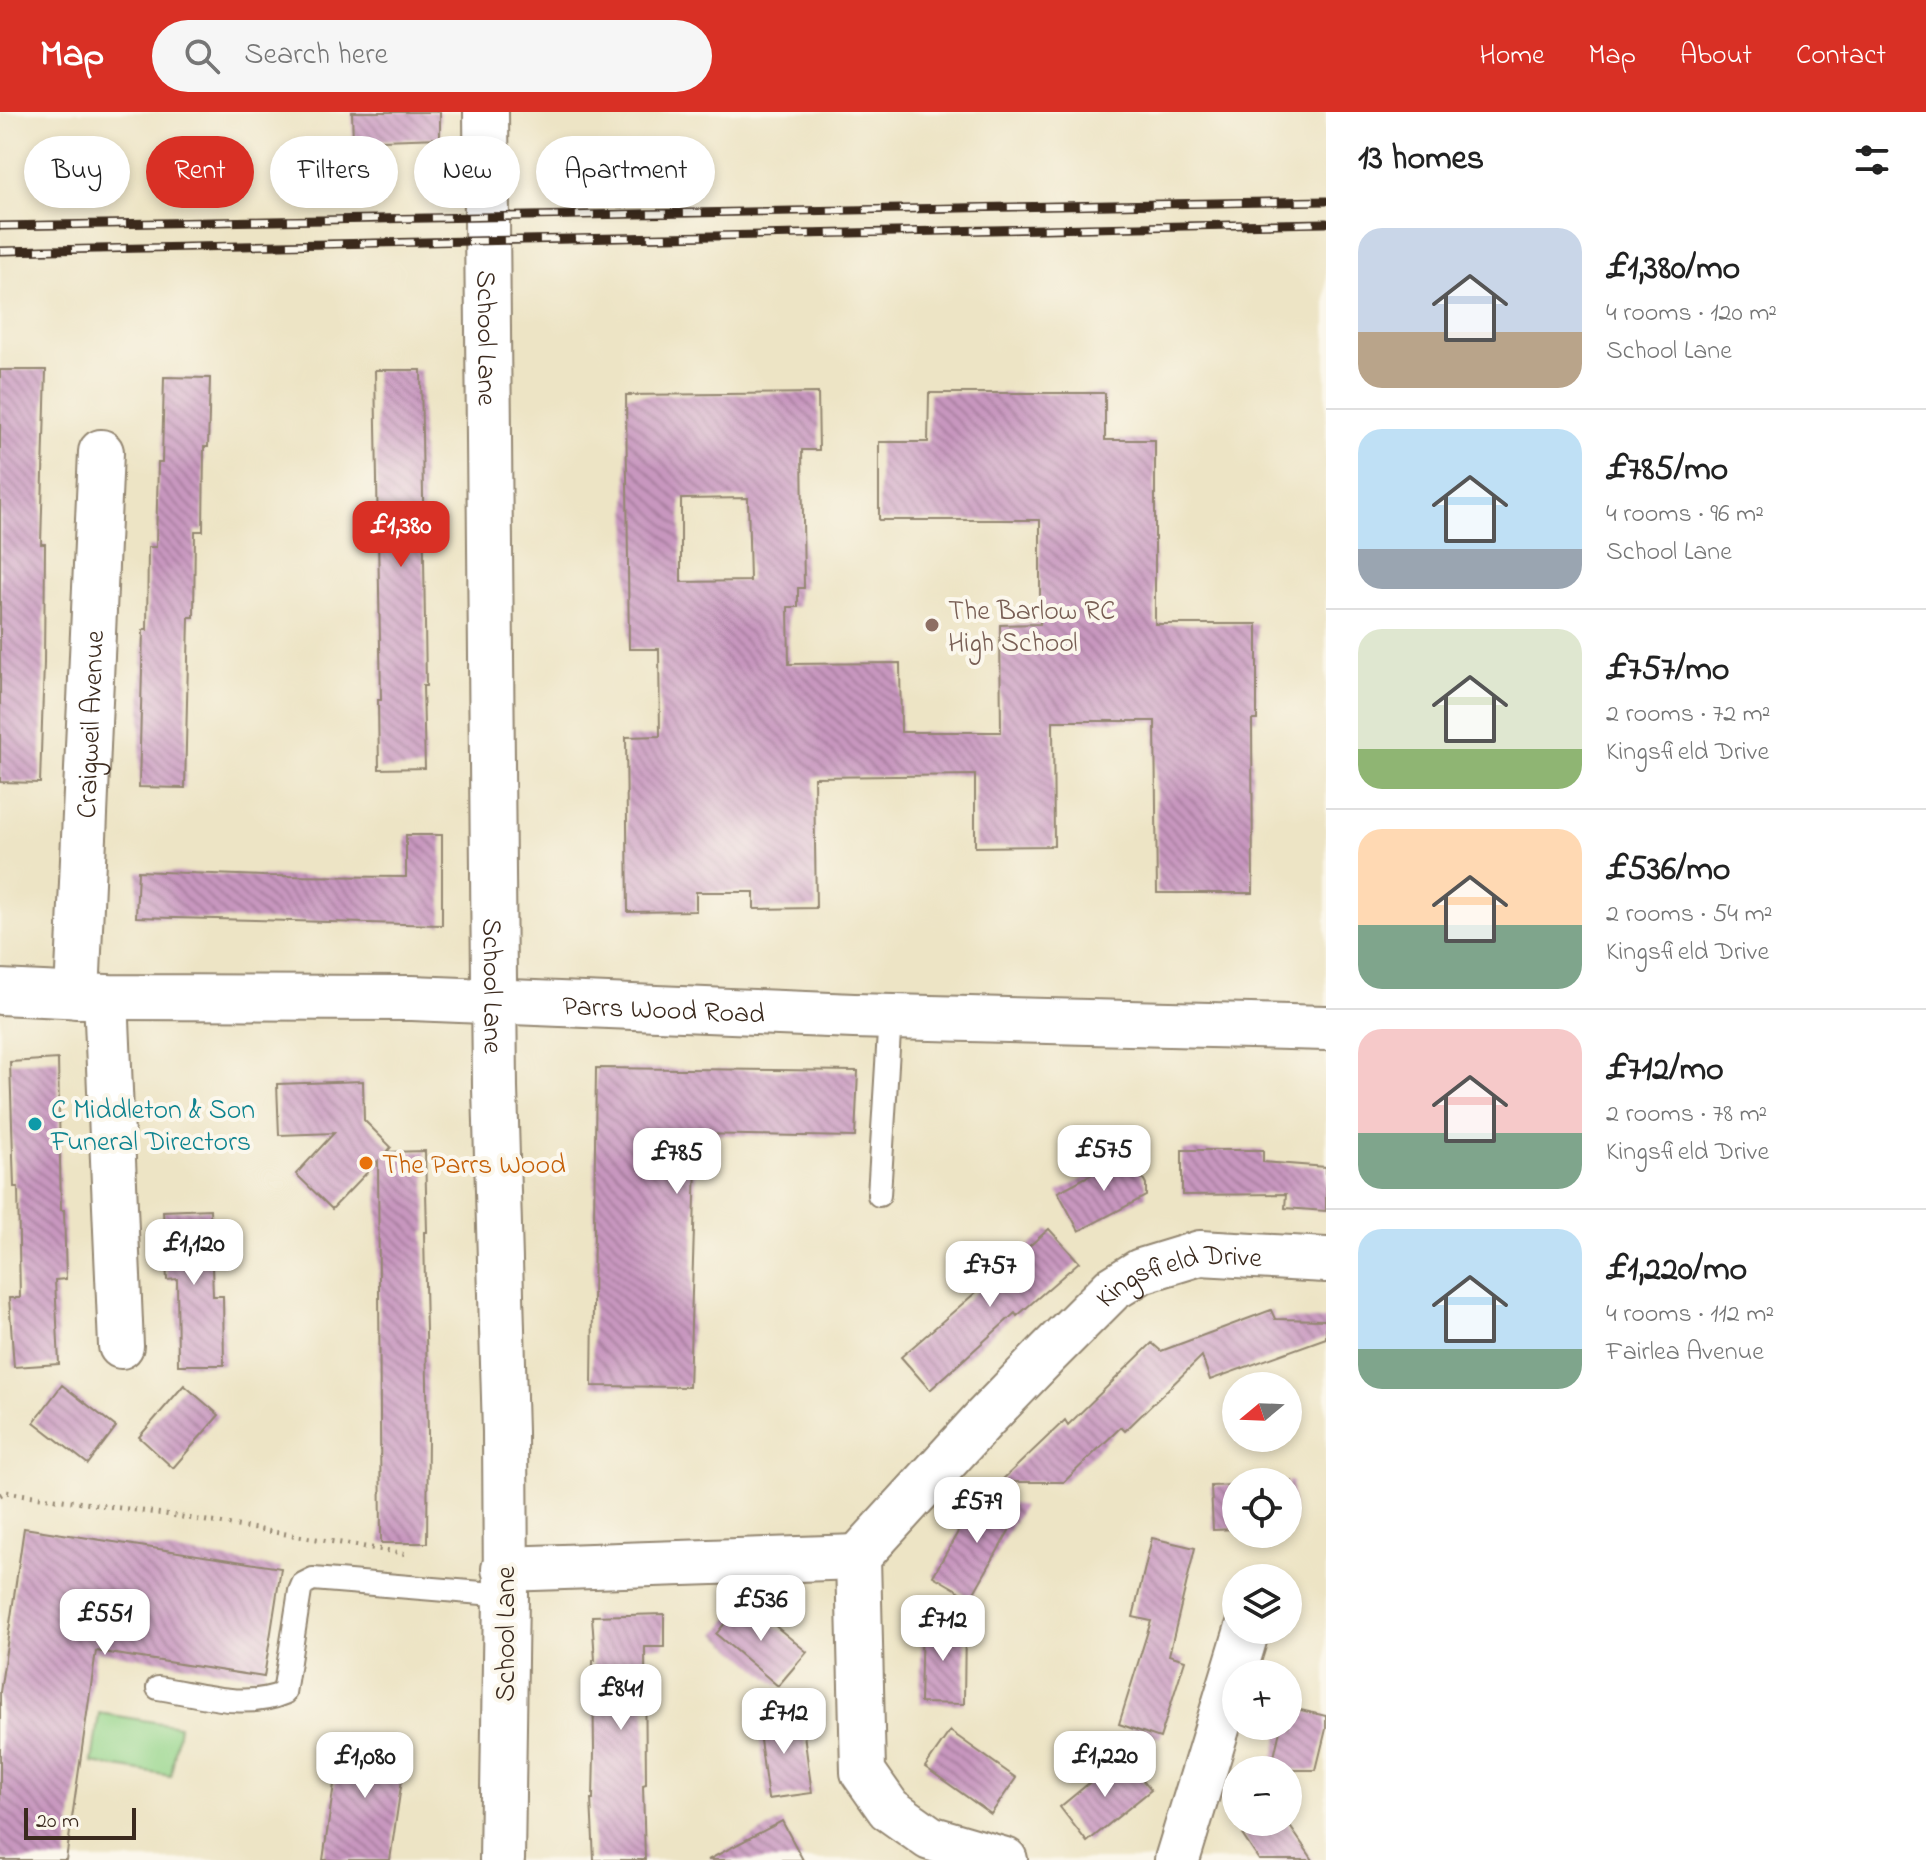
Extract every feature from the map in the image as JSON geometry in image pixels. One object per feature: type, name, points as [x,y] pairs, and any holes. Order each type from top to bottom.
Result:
[{"type":"street","name":"School Lane","points":[[486,112],[488,612],[505,1432],[502,1860]]},
{"type":"street","name":"Craigweil Avenue","points":[[101,452],[92,996],[121,1346]]},
{"type":"street","name":"Parrs Wood Road","points":[[0,992],[92,996],[494,1000],[890,1016],[1326,1028]]},
{"type":"street","name":"Kingsfield Drive","points":[[858,1557],[1037,1364],[1112,1289],[1141,1271],[1200,1253],[1326,1260]]},
{"type":"street","points":[[505,1582],[858,1557],[863,1772],[889,1809],[930,1838],[1005,1860]]},
{"type":"street","points":[[1177,1860],[1243,1644]]},
{"type":"lane","points":[[879,1195],[890,1016]]},
{"type":"lane","points":[[158,1688],[252,1701],[284,1693],[300,1591],[303,1584],[313,1579],[505,1582]]},
{"type":"path","points":[[0,1495],[5,1492],[164,1514],[409,1554]]},
{"type":"green space","points":[[99,1713],[179,1726],[171,1776],[92,1763]]},
{"type":"building","points":[[352,112],[440,112],[440,136],[398,139],[398,136],[353,136]]},
{"type":"building","points":[[0,370],[46,370],[41,544],[45,544],[40,783],[0,782]]},
{"type":"building","points":[[375,370],[421,370],[425,768],[379,769],[378,700],[381,700]]},
{"type":"building","points":[[164,377],[210,378],[208,447],[204,447],[203,531],[195,531],[194,617],[189,617],[185,788],[139,787],[148,547],[156,547]]},
{"type":"building","points":[[818,393],[819,450],[802,450],[804,588],[798,588],[798,607],[788,607],[789,664],[900,663],[901,732],[1001,732],[1000,625],[1040,624],[1040,520],[879,520],[879,442],[928,442],[929,393],[1105,393],[1105,440],[1155,440],[1155,624],[1257,624],[1257,720],[1252,720],[1253,893],[1157,893],[1155,721],[1053,721],[1054,846],[975,847],[975,775],[814,777],[816,908],[754,909],[754,892],[696,892],[696,911],[628,912],[626,737],[660,736],[659,649],[629,649],[626,395]],"holes":[[[748,498],[750,581],[681,582],[681,499]]]},
{"type":"building","points":[[406,835],[442,835],[442,925],[136,917],[138,871],[406,877]]},
{"type":"building","points":[[58,1059],[61,1210],[64,1210],[66,1279],[55,1280],[59,1364],[14,1367],[9,1298],[20,1298],[18,1187],[14,1187],[10,1062]]},
{"type":"building","points":[[596,1068],[858,1071],[855,1137],[697,1134],[689,1387],[592,1386]]},
{"type":"building","points":[[363,1081],[364,1120],[391,1147],[387,1152],[425,1151],[427,1543],[381,1543],[378,1161],[332,1209],[296,1174],[334,1133],[279,1135],[277,1084]]},
{"type":"building","points":[[1182,1150],[1263,1150],[1263,1162],[1326,1167],[1326,1211],[1285,1208],[1286,1194],[1182,1195]]},
{"type":"building","points":[[1130,1154],[1146,1184],[1146,1196],[1079,1231],[1058,1192]]},
{"type":"building","points":[[210,1209],[213,1296],[223,1296],[224,1365],[178,1365],[177,1279],[167,1280],[163,1211]]},
{"type":"building","points":[[1049,1229],[1079,1262],[1017,1316],[1015,1313],[930,1390],[901,1357]]},
{"type":"building","points":[[1271,1310],[1275,1319],[1326,1320],[1326,1338],[1232,1372],[1222,1372],[1222,1376],[1210,1380],[1202,1356],[1125,1431],[1121,1427],[1064,1482],[1000,1482],[1065,1420],[1068,1425],[1152,1343],[1161,1351]]},
{"type":"building","points":[[62,1385],[116,1427],[88,1464],[34,1422]]},
{"type":"building","points":[[184,1385],[219,1415],[173,1468],[139,1437]]},
{"type":"building","points":[[1211,1486],[1222,1486],[1222,1530],[1213,1530]]},
{"type":"building","points":[[984,1497],[1023,1506],[971,1598],[933,1576],[971,1509]]},
{"type":"building","points":[[24,1528],[281,1568],[264,1677],[96,1651],[66,1860],[0,1860],[0,1692]]},
{"type":"building","points":[[1152,1538],[1195,1548],[1169,1655],[1185,1660],[1160,1738],[1119,1724],[1151,1621],[1133,1617]]},
{"type":"building","points":[[744,1600],[807,1652],[778,1686],[716,1634]]},
{"type":"building","points":[[664,1614],[664,1647],[645,1647],[645,1860],[594,1860],[591,1799],[595,1660],[592,1616]]},
{"type":"building","points":[[922,1621],[965,1622],[964,1704],[920,1703]]},
{"type":"building","points":[[1302,1710],[1326,1716],[1316,1770],[1302,1770],[1302,1756],[1274,1756],[1278,1740],[1302,1740]]},
{"type":"building","points":[[801,1712],[812,1793],[768,1799],[757,1718]]},
{"type":"building","points":[[950,1731],[1016,1778],[991,1814],[925,1767]]},
{"type":"building","points":[[341,1736],[407,1746],[390,1860],[323,1860]]},
{"type":"building","points":[[1122,1756],[1151,1790],[1087,1842],[1060,1807]]},
{"type":"building","points":[[782,1821],[803,1860],[708,1860]]},
{"type":"building","points":[[1243,1836],[1297,1836],[1313,1860],[1259,1860]]},
{"type":"railway","points":[[0,226],[1326,201]]},
{"type":"railway","points":[[0,251],[1326,223]]},
{"type":"place","name":"The Barlow RC High School","points":[[932,625]]},
{"type":"place","name":"C Middleton & Son Funeral Directors","points":[[35,1124]]},
{"type":"place","name":"The Parrs Wood","points":[[366,1163]]}]
